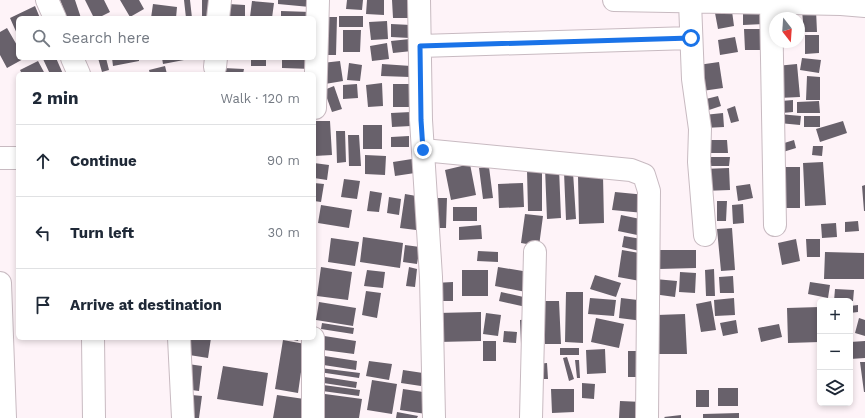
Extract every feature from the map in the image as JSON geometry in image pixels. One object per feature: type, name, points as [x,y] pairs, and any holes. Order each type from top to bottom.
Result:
[{"type":"street","points":[[47,0],[54,16]]},
{"type":"street","points":[[218,16],[220,0]]},
{"type":"street","points":[[316,72],[318,0]]},
{"type":"street","points":[[419,0],[421,120],[431,277],[434,418]]},
{"type":"street","points":[[614,0],[841,4],[865,6]]},
{"type":"street","points":[[690,2],[693,79],[700,129],[699,162],[706,235]]},
{"type":"street","points":[[771,3],[775,225]]},
{"type":"street","points":[[420,46],[691,38]]},
{"type":"street","points":[[73,60],[78,72]]},
{"type":"street","points":[[423,150],[631,170],[644,175],[649,191],[647,418]]},
{"type":"street","points":[[0,158],[16,158]]},
{"type":"street","points":[[531,418],[535,252]]},
{"type":"street","points":[[0,283],[5,418]]},
{"type":"street","points":[[93,340],[94,418]]},
{"type":"street","points":[[179,340],[183,418]]},
{"type":"street","points":[[313,340],[313,418]]},
{"type":"building","points":[[60,0],[75,0],[80,16],[66,16]]},
{"type":"building","points":[[85,0],[104,0],[110,12],[102,16],[93,16]]},
{"type":"building","points":[[120,0],[139,0],[144,9],[129,16]]},
{"type":"building","points":[[184,0],[190,0],[192,16],[186,16]]},
{"type":"building","points":[[202,0],[214,0],[214,16],[202,16]]},
{"type":"building","points":[[278,0],[311,0],[310,7],[278,4]]},
{"type":"building","points":[[347,0],[363,0],[362,10],[346,9]]},
{"type":"building","points":[[367,0],[384,0],[384,15],[366,14]]},
{"type":"building","points":[[392,0],[415,0],[415,18],[393,18]]},
{"type":"building","points":[[252,1],[274,3],[272,16],[250,16]]},
{"type":"building","points":[[153,4],[177,7],[176,16],[151,16]]},
{"type":"building","points":[[228,4],[245,5],[245,16],[228,16]]},
{"type":"building","points":[[35,6],[39,16],[16,16],[16,32],[10,18]]},
{"type":"building","points":[[743,10],[764,10],[764,24],[743,25]]},
{"type":"building","points":[[816,10],[817,32],[805,32],[805,12],[802,11]]},
{"type":"building","points":[[281,11],[311,12],[311,16],[281,16]]},
{"type":"building","points":[[732,11],[734,26],[718,29],[715,13]]},
{"type":"building","points":[[339,16],[363,16],[363,27],[339,27]]},
{"type":"building","points":[[321,17],[337,17],[336,55],[320,55]]},
{"type":"building","points":[[387,21],[388,39],[371,40],[369,22]]},
{"type":"building","points":[[391,24],[411,25],[410,38],[391,37]]},
{"type":"building","points":[[7,28],[16,44],[16,60],[21,60],[7,68],[0,55],[0,32]]},
{"type":"building","points":[[744,29],[766,29],[767,50],[745,50]]},
{"type":"building","points":[[343,30],[361,30],[360,52],[343,52]]},
{"type":"building","points":[[805,35],[819,35],[819,53],[805,54]]},
{"type":"building","points":[[735,37],[738,52],[720,55],[718,40]]},
{"type":"building","points":[[410,39],[412,51],[393,53],[391,41]]},
{"type":"building","points":[[387,43],[389,59],[372,61],[370,46]]},
{"type":"building","points":[[802,58],[821,60],[819,73],[800,70]]},
{"type":"building","points":[[43,60],[57,60],[62,72],[49,72]]},
{"type":"building","points":[[99,60],[106,60],[109,70],[102,72]]},
{"type":"building","points":[[112,60],[139,60],[139,61],[113,66]]},
{"type":"building","points":[[162,60],[184,60],[163,64]]},
{"type":"building","points":[[251,60],[266,60],[266,66],[251,66]]},
{"type":"building","points":[[282,60],[312,60],[312,69],[282,68]]},
{"type":"building","points":[[38,61],[44,72],[21,72],[20,70]]},
{"type":"building","points":[[340,61],[343,81],[325,84],[322,63]]},
{"type":"building","points":[[719,62],[723,88],[702,91],[698,65]]},
{"type":"building","points":[[349,63],[362,65],[360,81],[347,80]]},
{"type":"building","points":[[382,64],[411,66],[410,77],[381,76]]},
{"type":"building","points":[[797,64],[800,97],[778,98],[776,66]]},
{"type":"building","points":[[165,66],[166,72],[150,72],[149,70]]},
{"type":"building","points":[[223,68],[244,69],[243,72],[223,72]]},
{"type":"building","points":[[807,76],[820,77],[820,100],[806,100]]},
{"type":"building","points":[[382,83],[383,106],[368,107],[366,85]]},
{"type":"building","points":[[357,84],[358,98],[343,99],[343,85]]},
{"type":"building","points":[[393,84],[414,84],[414,107],[393,107]]},
{"type":"building","points":[[334,86],[342,109],[332,112],[324,90]]},
{"type":"building","points":[[718,96],[721,106],[706,111],[702,100]]},
{"type":"building","points":[[793,100],[793,112],[782,113],[781,101]]},
{"type":"building","points":[[819,101],[820,113],[797,113],[797,102]]},
{"type":"building","points":[[735,106],[739,121],[731,123],[727,109]]},
{"type":"building","points":[[411,112],[411,126],[392,127],[391,113]]},
{"type":"building","points":[[723,113],[724,127],[704,128],[704,115]]},
{"type":"building","points":[[779,114],[801,116],[800,125],[779,123]]},
{"type":"building","points":[[804,116],[820,116],[820,127],[804,127]]},
{"type":"building","points":[[316,121],[330,121],[332,155],[316,156]]},
{"type":"building","points":[[843,121],[847,133],[820,142],[816,129]]},
{"type":"building","points":[[363,125],[382,125],[382,149],[363,149]]},
{"type":"building","points":[[336,131],[345,131],[346,162],[337,163]]},
{"type":"building","points":[[348,135],[359,135],[361,166],[349,166]]},
{"type":"building","points":[[409,136],[409,147],[391,147],[391,137]]},
{"type":"building","points":[[703,140],[727,140],[728,153],[703,153]]},
{"type":"building","points":[[794,140],[796,148],[783,152],[781,144]]},
{"type":"building","points":[[813,146],[823,146],[822,156],[812,155]]},
{"type":"building","points":[[365,155],[386,156],[385,175],[365,174]]},
{"type":"building","points":[[705,157],[730,157],[729,166],[704,166]]},
{"type":"building","points":[[412,159],[415,173],[395,176],[393,162]]},
{"type":"building","points":[[823,162],[826,205],[805,206],[803,163]]},
{"type":"building","points":[[316,163],[329,165],[327,180],[316,178]]},
{"type":"building","points":[[470,164],[476,195],[451,200],[445,170]]},
{"type":"building","points":[[489,167],[493,198],[483,199],[479,168]]},
{"type":"building","points":[[779,167],[800,167],[800,208],[779,208]]},
{"type":"building","points":[[545,168],[559,168],[561,218],[547,219]]},
{"type":"building","points":[[729,168],[730,190],[703,191],[703,169]]},
{"type":"building","points":[[527,170],[542,170],[542,211],[528,211]]},
{"type":"building","points":[[564,172],[573,172],[576,219],[566,220]]},
{"type":"building","points":[[603,175],[604,223],[579,224],[578,176]]},
{"type":"building","points":[[344,179],[360,181],[357,199],[341,197]]},
{"type":"building","points":[[316,183],[324,184],[321,202],[316,201]]},
{"type":"building","points":[[523,183],[524,207],[499,208],[498,184]]},
{"type":"building","points":[[750,184],[753,198],[738,201],[736,186]]},
{"type":"building","points":[[865,185],[865,211],[864,211],[862,186]]},
{"type":"building","points":[[370,191],[382,193],[379,212],[367,211]]},
{"type":"building","points":[[615,192],[646,195],[644,213],[612,210]]},
{"type":"building","points":[[405,194],[422,197],[416,230],[400,228]]},
{"type":"building","points":[[389,197],[401,199],[399,215],[387,213]]},
{"type":"building","points":[[433,198],[447,198],[446,228],[433,228]]},
{"type":"building","points":[[717,201],[727,201],[726,221],[717,221]]},
{"type":"building","points":[[743,204],[744,223],[733,224],[732,205]]},
{"type":"building","points":[[321,205],[352,210],[349,228],[318,223]]},
{"type":"building","points":[[453,207],[477,207],[477,221],[453,221]]},
{"type":"building","points":[[525,214],[543,216],[539,246],[521,243]]},
{"type":"building","points":[[621,215],[645,220],[642,236],[618,231]]},
{"type":"building","points":[[858,221],[859,231],[845,232],[845,222]]},
{"type":"building","points":[[836,223],[837,237],[822,238],[821,224]]},
{"type":"building","points":[[481,225],[482,239],[459,240],[459,227]]},
{"type":"building","points":[[732,228],[735,270],[721,271],[717,229]]},
{"type":"building","points":[[624,236],[647,240],[644,252],[622,247]]},
{"type":"building","points":[[363,237],[403,243],[400,268],[360,262]]},
{"type":"building","points":[[331,238],[359,242],[355,266],[328,262]]},
{"type":"building","points":[[796,239],[800,261],[782,265],[778,243]]},
{"type":"building","points":[[806,239],[820,239],[820,257],[807,257]]},
{"type":"building","points":[[405,245],[420,247],[417,264],[403,262]]},
{"type":"building","points":[[622,250],[645,254],[640,281],[618,277]]},
{"type":"building","points":[[659,250],[696,250],[696,268],[659,269]]},
{"type":"building","points":[[478,251],[498,252],[498,262],[477,261]]},
{"type":"building","points":[[825,252],[864,253],[864,279],[824,279]]},
{"type":"building","points":[[321,267],[352,272],[348,300],[317,296]]},
{"type":"building","points":[[409,267],[417,269],[415,287],[406,286]]},
{"type":"building","points":[[498,267],[529,272],[526,292],[495,286]]},
{"type":"building","points":[[714,269],[715,296],[706,296],[705,270]]},
{"type":"building","points":[[367,270],[385,272],[383,288],[364,286]]},
{"type":"building","points":[[462,270],[488,270],[488,296],[462,296]]},
{"type":"building","points":[[680,272],[696,273],[695,293],[679,292]]},
{"type":"building","points":[[595,275],[621,283],[616,297],[590,289]]},
{"type":"building","points":[[733,276],[734,293],[720,293],[719,277]]},
{"type":"building","points":[[655,279],[677,281],[675,297],[653,294]]},
{"type":"building","points":[[453,282],[453,301],[435,301],[434,283]]},
{"type":"building","points":[[810,282],[830,285],[828,298],[808,294]]},
{"type":"building","points":[[835,289],[854,290],[853,301],[853,298],[834,298]]},
{"type":"building","points":[[366,291],[381,293],[377,318],[362,315]]},
{"type":"building","points":[[501,292],[528,298],[526,307],[499,301]]},
{"type":"building","points":[[566,292],[583,292],[583,343],[565,342]]},
{"type":"building","points":[[590,298],[616,300],[614,316],[588,314]]},
{"type":"building","points":[[621,298],[646,301],[643,321],[619,318]]},
{"type":"building","points":[[734,298],[735,315],[715,316],[714,300]]},
{"type":"building","points":[[544,301],[559,301],[561,344],[545,344]]},
{"type":"building","points":[[711,301],[716,330],[701,332],[696,304]]},
{"type":"building","points":[[319,302],[356,308],[353,326],[316,320]]},
{"type":"building","points":[[858,305],[858,312],[853,313],[853,306]]},
{"type":"building","points":[[817,307],[817,342],[788,343],[787,308]]},
{"type":"building","points":[[481,312],[481,341],[438,342],[437,313]]},
{"type":"building","points":[[486,313],[501,315],[498,336],[483,334]]},
{"type":"building","points":[[685,314],[687,354],[658,354],[657,315]]},
{"type":"building","points":[[596,318],[624,324],[619,348],[591,342]]},
{"type":"building","points":[[859,318],[865,320],[865,336],[855,333]]},
{"type":"building","points":[[529,319],[530,343],[521,344],[520,320]]},
{"type":"building","points":[[736,320],[738,333],[723,336],[720,323]]},
{"type":"building","points":[[322,323],[354,328],[353,334],[321,329]]},
{"type":"building","points":[[779,324],[782,337],[761,342],[758,328]]},
{"type":"building","points":[[504,331],[517,332],[516,343],[503,342]]},
{"type":"building","points":[[318,335],[356,341],[354,354],[316,349]]},
{"type":"building","points":[[185,340],[211,340],[208,358],[183,354]]},
{"type":"building","points":[[283,340],[305,344],[298,393],[275,389]]},
{"type":"building","points":[[483,341],[496,341],[496,361],[483,361]]},
{"type":"building","points":[[865,341],[865,358],[853,359],[853,342]]},
{"type":"building","points":[[560,348],[579,348],[579,355],[560,355]]},
{"type":"building","points":[[605,349],[606,373],[587,374],[586,350]]},
{"type":"building","points":[[628,351],[643,351],[644,377],[628,377]]},
{"type":"building","points":[[318,355],[357,361],[356,370],[317,364]]},
{"type":"building","points":[[567,357],[574,379],[569,381],[563,358]]},
{"type":"building","points":[[575,360],[579,360],[580,378],[577,378]]},
{"type":"building","points":[[369,361],[392,364],[389,380],[366,376]]},
{"type":"building","points":[[860,362],[865,362],[865,392],[864,392]]},
{"type":"building","points":[[547,363],[548,379],[536,379],[535,364]]},
{"type":"building","points":[[188,364],[202,366],[199,391],[184,389]]},
{"type":"building","points":[[223,366],[268,373],[263,406],[217,399]]},
{"type":"building","points":[[320,368],[360,373],[359,378],[319,372]]},
{"type":"building","points":[[403,370],[423,373],[421,386],[401,383]]},
{"type":"building","points":[[318,376],[357,382],[356,388],[317,382]]},
{"type":"building","points":[[372,380],[397,384],[392,414],[367,410]]},
{"type":"building","points":[[582,383],[595,384],[594,399],[582,398]]},
{"type":"building","points":[[316,384],[360,390],[359,396],[315,390]]},
{"type":"building","points":[[718,388],[738,388],[738,406],[718,406]]},
{"type":"building","points":[[403,389],[430,393],[426,414],[400,410]]},
{"type":"building","points":[[551,389],[574,389],[574,412],[552,413]]},
{"type":"building","points":[[696,390],[709,390],[709,407],[696,407]]},
{"type":"building","points":[[325,394],[362,399],[359,418],[321,418]]},
{"type":"building","points":[[192,395],[202,396],[199,418],[189,418]]},
{"type":"building","points":[[277,395],[311,400],[308,418],[273,418]]},
{"type":"building","points":[[620,401],[643,402],[643,418],[619,418]]},
{"type":"building","points":[[397,412],[418,416],[417,418],[396,418]]},
{"type":"building","points":[[739,413],[739,418],[703,418],[703,414]]},
{"type":"building","points":[[681,415],[681,418],[664,417]]},
{"type":"route","points":[[423,150],[420,46],[691,38]]}]
